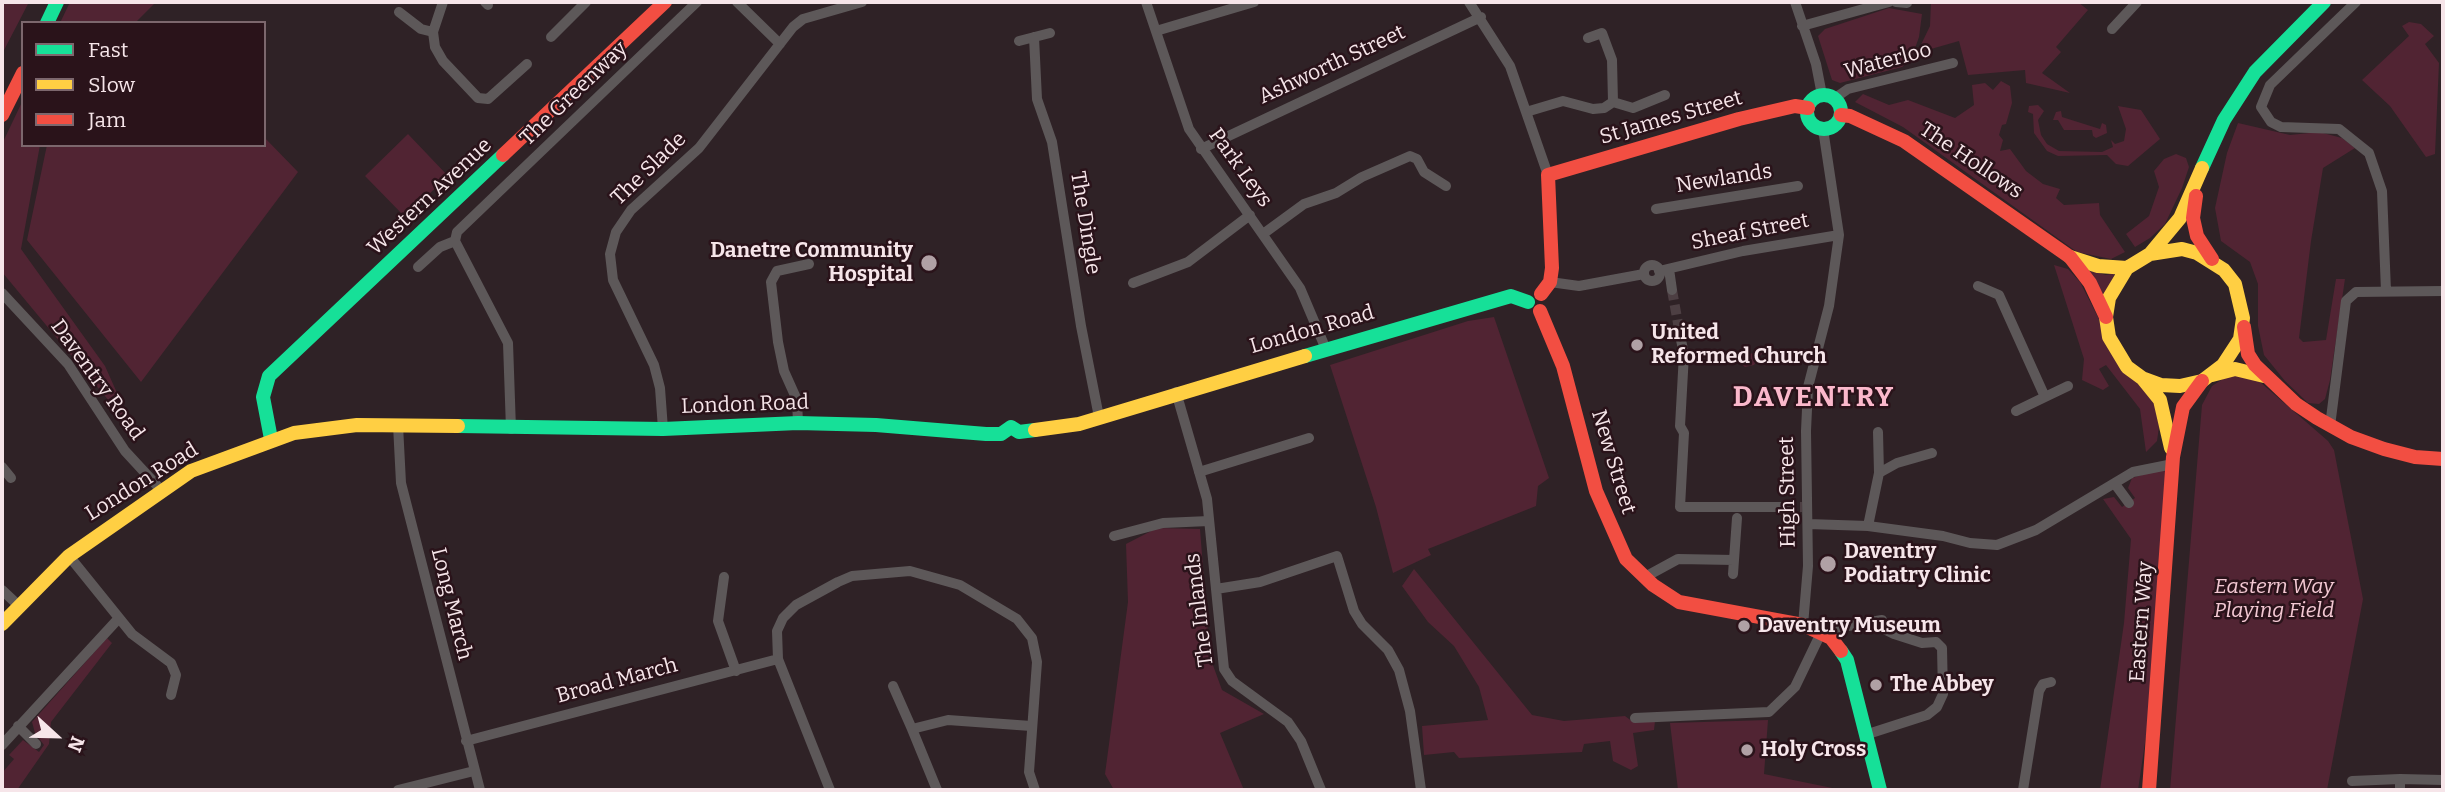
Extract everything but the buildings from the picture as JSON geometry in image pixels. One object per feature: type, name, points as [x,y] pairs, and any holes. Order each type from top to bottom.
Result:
[{"type":"main road","points":[[48,21],[57,2]]},
{"type":"main road","name":"Western Avenue","points":[[271,439],[262,397],[269,376],[665,2]]},
{"type":"main road","points":[[2106,317],[2109,298],[2127,268],[2150,254],[2180,218],[2224,120],[2255,72],[2324,2]]},
{"type":"main road","points":[[2,115],[21,77]]},
{"type":"main road","points":[[1828,97],[1840,106],[1841,115],[1833,127],[1823,129],[1811,123],[1808,108],[1812,100],[1828,97]]},
{"type":"main road","name":"St James Street","points":[[1548,175],[1739,119],[1795,106],[1808,108]]},
{"type":"main road","name":"The Hollows","points":[[1841,115],[1850,116],[1904,141],[2070,257]]},
{"type":"main road","points":[[1546,288],[1533,294],[1528,302],[1531,309],[1540,312],[1547,303],[1548,175]]},
{"type":"main road","points":[[2198,180],[2193,218],[2197,236],[2213,260],[2235,284],[2248,354],[2265,377],[2330,426],[2384,449],[2415,457],[2443,459]]},
{"type":"main road","points":[[2150,254],[2182,249],[2213,260]]},
{"type":"main road","points":[[2070,257],[2098,266],[2127,268]]},
{"type":"main road","points":[[2070,257],[2090,283],[2106,317],[2109,337],[2116,353],[2142,378],[2161,385],[2180,386],[2235,369],[2265,377]]},
{"type":"main road","name":"London Road","points":[[2,624],[69,556],[161,490],[191,471],[271,439],[322,429],[398,425],[511,429],[663,429],[798,423],[876,425],[1001,434],[1011,427],[1019,432],[1079,424],[1325,347],[1511,296],[1528,302]]},
{"type":"main road","name":"New Street","points":[[1540,312],[1563,366],[1596,491],[1626,559],[1679,602],[1803,625],[1826,636]]},
{"type":"main road","points":[[2206,378],[2232,355],[2240,339],[2243,318]]},
{"type":"main road","name":"Eastern Way","points":[[2142,378],[2160,400],[2173,461]]},
{"type":"main road","name":"Eastern Way","points":[[2149,790],[2173,461],[2183,407],[2206,378]]},
{"type":"main road","points":[[1826,636],[1847,660],[1868,734],[1880,790]]},
{"type":"street","points":[[443,2],[433,32],[435,47],[443,61],[482,98],[488,99],[527,64]]},
{"type":"street","points":[[551,37],[586,2]]},
{"type":"street","name":"The Greenway","points":[[418,267],[440,247],[455,241],[457,232],[697,2]]},
{"type":"street","points":[[737,2],[780,44]]},
{"type":"street","name":"The Slade","points":[[663,429],[660,388],[654,365],[613,280],[610,267],[612,242],[620,224],[631,210],[699,148],[793,27],[803,19],[862,2]]},
{"type":"street","name":"Park Leys","points":[[1146,2],[1185,119],[1200,149],[1300,288],[1325,347]]},
{"type":"street","points":[[1156,32],[1254,2]]},
{"type":"street","points":[[1469,2],[1510,66],[1548,175]]},
{"type":"street","points":[[1796,2],[1828,97]]},
{"type":"street","points":[[1802,26],[1889,2]]},
{"type":"street","points":[[2112,29],[2137,2]]},
{"type":"street","points":[[2356,2],[2270,85],[2262,107],[2271,122],[2281,127],[2339,129],[2370,153],[2382,191],[2386,291]]},
{"type":"street","points":[[399,12],[421,29],[433,32]]},
{"type":"street","name":"Ashworth Street","points":[[1200,149],[1481,17]]},
{"type":"street","points":[[1019,41],[1049,33]]},
{"type":"street","points":[[1588,38],[1602,33],[1612,60],[1613,102]]},
{"type":"street","name":"The Dingle","points":[[1034,37],[1037,99],[1052,142],[1081,326],[1099,416]]},
{"type":"street","name":"Waterloo","points":[[1828,97],[1848,89],[1953,64]]},
{"type":"street","points":[[1526,112],[1563,101],[1599,109],[1613,102],[1633,108],[1665,95]]},
{"type":"street","points":[[476,109],[482,98]]},
{"type":"street","name":"High Street","points":[[1803,625],[1808,566],[1805,431],[1808,387],[1829,306],[1839,235],[1823,129]]},
{"type":"street","points":[[1263,234],[1304,204],[1336,193],[1362,177],[1410,156],[1417,159],[1424,172],[1446,186]]},
{"type":"street","name":"Newlands","points":[[1657,209],[1798,186]]},
{"type":"street","points":[[1133,283],[1188,262],[1250,215]]},
{"type":"street","name":"Sheaf Street","points":[[1546,288],[1579,286],[1644,274],[1647,266],[1653,265],[1664,270],[1742,251],[1839,235]]},
{"type":"street","points":[[455,241],[509,343],[511,429]]},
{"type":"street","points":[[798,423],[797,400],[784,371],[778,342],[771,282],[777,271],[809,264]]},
{"type":"street","points":[[1664,270],[1672,290]]},
{"type":"street","points":[[1978,286],[1999,295],[2013,320],[2045,397]]},
{"type":"street","points":[[2330,426],[2346,301],[2356,292],[2443,291]]},
{"type":"street","name":"Daventry Road","points":[[2,293],[68,364],[125,451],[161,490]]},
{"type":"street","points":[[1681,340],[1684,354],[1680,426],[1684,433],[1680,507],[1785,507]]},
{"type":"street","points":[[2016,411],[2068,386]]},
{"type":"street","name":"The Inlands","points":[[1176,392],[1199,472],[1209,521],[1224,669],[1232,681],[1288,722],[1301,741],[1321,790]]},
{"type":"street","name":"Long March","points":[[398,425],[401,483],[480,790]]},
{"type":"street","points":[[1868,526],[1879,473],[1878,432]]},
{"type":"street","points":[[1199,472],[1309,438]]},
{"type":"street","points":[[1879,473],[1897,463],[1932,453]]},
{"type":"street","points":[[1808,524],[1868,526],[1997,545],[2036,530],[2133,471],[2173,461]]},
{"type":"street","points":[[2,467],[11,478]]},
{"type":"street","points":[[2115,484],[2129,503]]},
{"type":"street","points":[[1733,574],[1737,518]]},
{"type":"street","points":[[1114,536],[1163,523],[1209,521]]},
{"type":"street","points":[[69,556],[132,634],[171,663],[176,675],[171,695]]},
{"type":"street","points":[[1216,589],[1260,582],[1337,556],[1354,611],[1362,624],[1388,650],[1399,670],[1410,711],[1421,790]]},
{"type":"street","points":[[1645,577],[1678,559],[1734,560]]},
{"type":"street","points":[[830,790],[778,659],[776,646],[783,618],[796,606],[852,576],[910,571],[945,578],[1015,617],[1032,638],[1037,662],[1029,772],[1035,790]]},
{"type":"street","points":[[724,577],[718,621],[736,671]]},
{"type":"street","points":[[2,590],[18,606]]},
{"type":"street","points":[[2,745],[120,618]]},
{"type":"street","points":[[1635,718],[1769,712],[1795,687],[1826,636],[1842,627],[1882,620],[1884,629],[1894,634],[1922,643],[1936,642],[1942,648],[1943,694],[1937,707],[1927,715],[1868,734]]},
{"type":"street","name":"Broad March","points":[[466,741],[778,659]]},
{"type":"street","points":[[2023,790],[2039,691],[2043,684],[2051,682]]},
{"type":"street","points":[[893,686],[937,790]]},
{"type":"street","points":[[912,729],[948,720],[1031,726]]},
{"type":"street","points":[[18,726],[36,744]]},
{"type":"street","points":[[398,790],[474,771]]},
{"type":"street","points":[[2352,781],[2400,785],[2443,780]]},
{"type":"green space","points":[[2,2],[29,2],[2,54]]},
{"type":"green space","points":[[70,2],[156,2],[137,21],[61,21]]},
{"type":"green space","points":[[1931,2],[2078,2],[2088,10],[2056,47],[2061,52],[2042,73],[2070,93],[2026,83],[2025,70],[1968,75],[1959,41],[1917,53],[1930,26]]},
{"type":"green space","points":[[1889,8],[1922,14],[1919,37],[1911,60],[1902,67],[1840,83],[1832,80],[1818,36],[1825,29]]},
{"type":"green space","points":[[2409,22],[2421,24],[2434,36],[2425,44],[2439,63],[2435,154],[2426,157],[2390,106],[2362,80],[2409,36],[2402,26]]},
{"type":"green space","points":[[2001,81],[2010,86],[2012,103],[2006,124],[2002,125],[1999,135],[2003,140],[2000,151],[2010,149],[2026,171],[2043,184],[2060,189],[2056,198],[2064,205],[2099,203],[2100,215],[2125,252],[2111,259],[2077,252],[1903,127],[1855,102],[1863,94],[1889,105],[1908,100],[1955,118],[1974,105],[1972,85],[1985,83],[1993,90]]},
{"type":"green space","points":[[21,104],[21,147],[40,147],[21,249],[105,366],[134,431],[2,272],[2,144]]},
{"type":"green space","points":[[2038,105],[2044,111],[2038,120],[2041,135],[2047,144],[2059,151],[2102,152],[2113,147],[2111,140],[2115,144],[2124,141],[2126,129],[2118,106],[2141,110],[2160,139],[2128,166],[2116,164],[2107,155],[2058,156],[2047,151],[2034,133],[2033,114],[2028,112],[2029,106]]},
{"type":"green space","points":[[2061,111],[2062,117],[2100,129],[2102,123],[2106,125],[2107,133],[2096,138],[2092,130],[2064,130],[2058,120],[2053,120],[2056,112]]},
{"type":"green space","points":[[2238,123],[2290,135],[2319,132],[2342,138],[2355,148],[2323,168],[2311,241],[2299,338],[2303,342],[2326,340],[2336,279],[2345,279],[2330,380],[2325,399],[2319,404],[2308,403],[2264,355],[2258,326],[2258,284],[2250,262],[2221,241],[2215,208],[2227,153]]},
{"type":"green space","points":[[408,134],[448,176],[405,217],[365,176]]},
{"type":"green space","points":[[266,139],[298,172],[141,382],[27,240],[47,147],[266,147]]},
{"type":"green space","points":[[2176,154],[2186,158],[2189,167],[2182,188],[2165,224],[2135,247],[2126,234],[2149,216],[2159,187],[2154,171],[2164,159]]},
{"type":"green space","points":[[2054,265],[2068,269],[2080,282],[2101,323],[2153,396],[2159,427],[2157,441],[2146,452],[2140,409],[2106,365],[2099,369],[2109,386],[2103,390],[2082,380],[2084,359]]},
{"type":"green space","points":[[2088,270],[2106,275],[2115,273],[2104,297]]},
{"type":"green space","points":[[1494,317],[1549,478],[1538,486],[1536,506],[1428,549],[1431,555],[1393,573],[1376,507],[1330,365],[1468,321]]},
{"type":"green space","points":[[1763,352],[1754,365],[1745,367],[1731,356]]},
{"type":"green space","name":"Eastern Way Playing Field","points":[[2246,374],[2260,382],[2328,441],[2334,450],[2363,599],[2327,790],[2170,790],[2202,405],[2212,386],[2229,375]]},
{"type":"green space","points":[[2161,469],[2166,472],[2151,702],[2138,790],[2100,790],[2124,623],[2131,539],[2103,499],[2114,497],[2122,507],[2135,498],[2128,488],[2132,478]]},
{"type":"green space","points":[[1157,528],[1200,529],[1210,657],[1222,690],[1264,714],[1220,733],[1244,790],[1114,790],[1105,774],[1128,602],[1126,544]]},
{"type":"green space","points":[[1414,569],[1532,715],[1564,721],[1625,716],[1633,722],[1655,721],[1654,730],[1633,733],[1638,766],[1631,770],[1613,761],[1610,741],[1584,744],[1582,752],[1459,758],[1454,752],[1424,755],[1422,726],[1488,720],[1479,687],[1454,646],[1428,622],[1402,586]]},
{"type":"green space","points":[[107,638],[112,643],[51,722],[49,744],[17,790],[2,790],[2,773],[14,759],[9,755],[23,740],[39,752],[44,745],[35,733],[32,722]]},
{"type":"green space","points":[[1768,720],[1764,774],[1842,790],[1678,790],[1670,723]]},
{"type":"tunnel","points":[[1672,290],[1681,340]]},
{"type":"tunnel","points":[[1785,507],[1802,507]]},
{"type":"traffic: fast","points":[[48,21],[57,2]]},
{"type":"traffic: fast","points":[[2202,168],[2224,120],[2255,72],[2324,2]]},
{"type":"traffic: fast","points":[[1824,95],[1836,100],[1841,112],[1836,124],[1824,129],[1812,124],[1807,112],[1812,100],[1824,95]]},
{"type":"traffic: fast","points":[[271,439],[263,397],[269,376],[503,155]]},
{"type":"traffic: fast","points":[[1305,356],[1511,296],[1528,302]]},
{"type":"traffic: fast","points":[[458,426],[663,429],[798,423],[876,425],[986,434],[1001,434],[1011,427],[1019,432],[1035,430]]},
{"type":"traffic: fast","points":[[1841,651],[1847,660],[1880,790]]},
{"type":"traffic: slow","points":[[2150,254],[2182,249],[2197,253],[2224,270],[2235,284],[2243,318],[2240,339],[2223,365],[2202,381],[2180,386],[2161,385],[2142,378],[2127,367],[2109,337],[2106,317],[2109,298],[2127,268],[2150,254],[2180,218],[2202,168]]},
{"type":"traffic: slow","points":[[2070,257],[2098,266],[2127,268]]},
{"type":"traffic: slow","points":[[1035,430],[1079,424],[1305,356]]},
{"type":"traffic: slow","points":[[2212,375],[2235,369],[2264,376]]},
{"type":"traffic: slow","points":[[2143,379],[2160,400],[2171,448]]},
{"type":"traffic: slow","points":[[2,624],[69,556],[191,471],[294,433],[357,425],[458,426]]},
{"type":"traffic: jam","points":[[503,155],[665,2]]},
{"type":"traffic: jam","points":[[2,115],[21,77]]},
{"type":"traffic: jam","points":[[1541,294],[1550,282],[1552,268],[1548,175],[1739,119],[1795,106],[1808,108]]},
{"type":"traffic: jam","points":[[1841,115],[1850,116],[1904,141],[2070,257],[2090,283],[2106,317]]},
{"type":"traffic: jam","points":[[2196,196],[2193,218],[2197,236],[2212,259]]},
{"type":"traffic: jam","points":[[1540,311],[1563,366],[1596,491],[1626,559],[1653,585],[1679,602],[1803,625],[1831,638],[1841,651]]},
{"type":"traffic: jam","points":[[2244,327],[2248,354],[2255,365],[2296,404],[2317,418],[2351,437],[2384,449],[2415,457],[2443,459]]},
{"type":"traffic: jam","points":[[2149,790],[2173,457],[2183,407],[2202,381]]},
{"type":"place","name":"Danetre Community Hospital","points":[[929,263]]},
{"type":"place","name":"United Reformed Church","points":[[1637,345]]},
{"type":"place","name":"Daventry Podiatry Clinic","points":[[1828,564]]},
{"type":"place","name":"Daventry Museum","points":[[1744,626]]},
{"type":"place","name":"The Abbey","points":[[1876,685]]},
{"type":"place","name":"Holy Cross","points":[[1747,750]]},
{"type":"district","name":"DAVENTRY","points":[[1814,398]]}]
